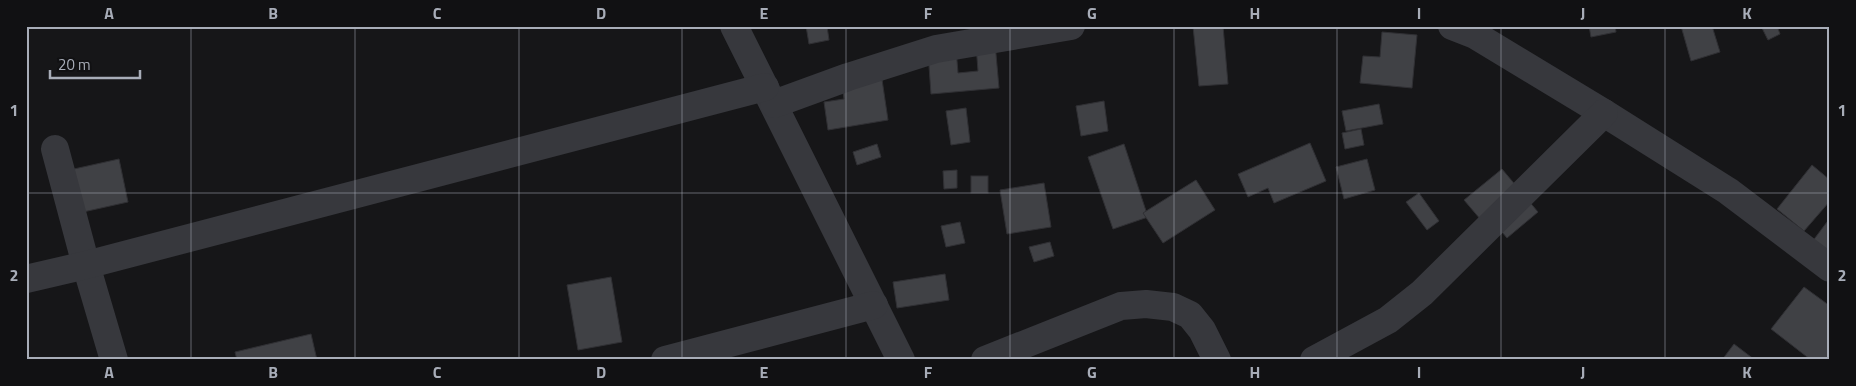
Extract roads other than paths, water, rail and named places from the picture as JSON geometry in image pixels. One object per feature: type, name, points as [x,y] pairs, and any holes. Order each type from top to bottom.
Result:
[{"type":"street","points":[[734,26],[901,360]]},
{"type":"street","points":[[26,279],[848,77],[936,49],[1071,26]]},
{"type":"street","points":[[1452,26],[1475,35],[1728,191],[1830,268]]},
{"type":"street","points":[[1314,360],[1388,320],[1422,293],[1604,113]]},
{"type":"street","points":[[54,149],[114,360]]},
{"type":"street","points":[[665,360],[874,304]]},
{"type":"street","points":[[985,360],[1121,306],[1146,304],[1173,307],[1190,315],[1202,330],[1217,360]]}]
